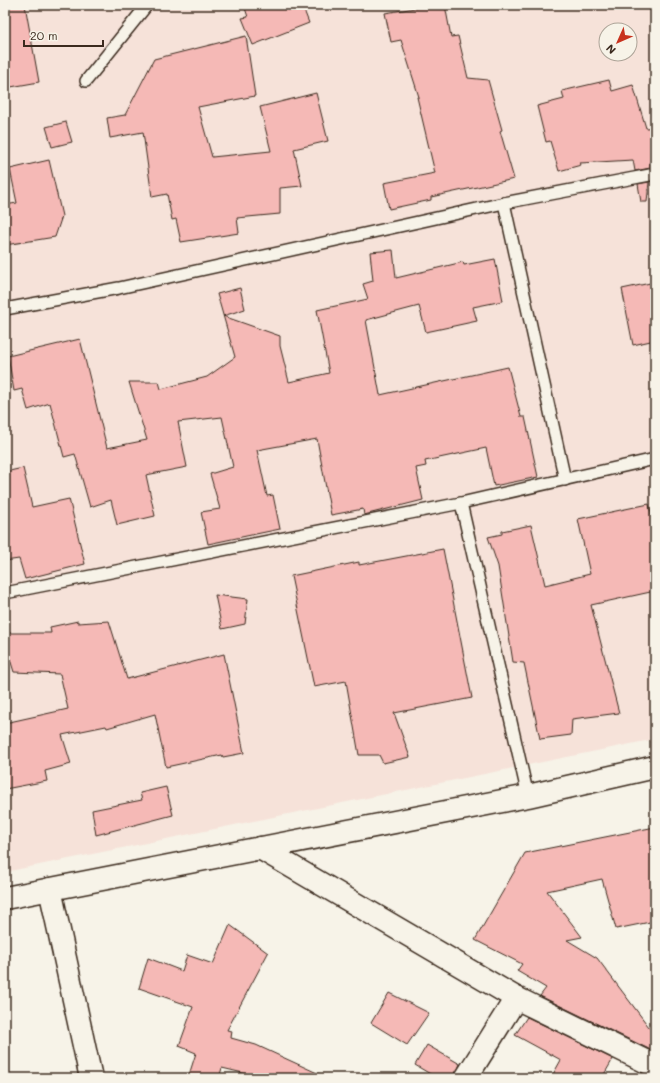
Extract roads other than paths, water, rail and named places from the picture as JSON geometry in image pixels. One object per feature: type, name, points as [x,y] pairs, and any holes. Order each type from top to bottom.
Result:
[{"type":"street","points":[[5,898],[528,796],[655,767]]},
{"type":"street","points":[[260,848],[516,998],[655,1066]]},
{"type":"street","points":[[50,890],[91,1078]]},
{"type":"street","points":[[466,1078],[516,998]]},
{"type":"lane","points":[[86,81],[147,5]]},
{"type":"lane","points":[[5,309],[118,288],[504,203],[655,174]]},
{"type":"lane","points":[[504,203],[565,480]]},
{"type":"lane","points":[[5,593],[461,503],[655,459]]},
{"type":"lane","points":[[461,503],[528,796]]}]
